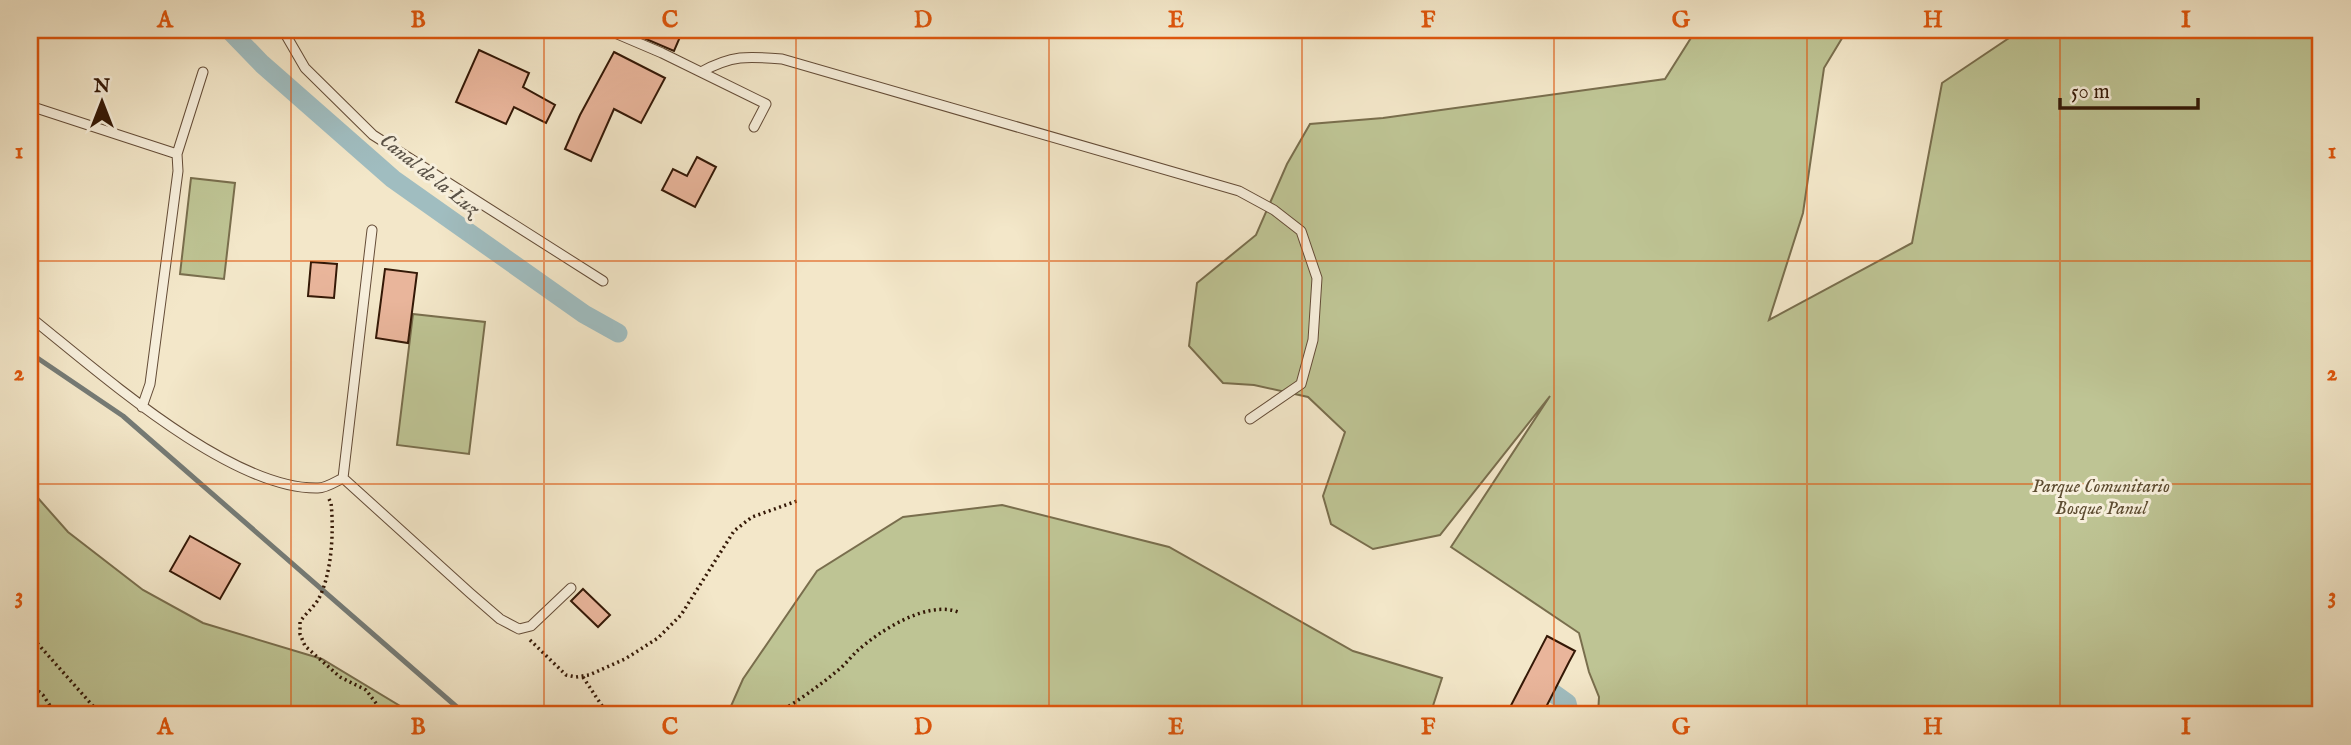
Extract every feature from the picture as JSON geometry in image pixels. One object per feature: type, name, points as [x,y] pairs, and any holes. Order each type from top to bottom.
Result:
[{"type":"lane","points":[[283,30],[304,68],[373,135],[603,281]]},
{"type":"lane","points":[[608,30],[766,104],[754,127]]},
{"type":"lane","points":[[701,72],[724,59],[750,56],[782,59],[1239,191],[1274,210],[1301,231],[1317,278],[1313,340],[1301,384],[1250,419]]},
{"type":"lane","points":[[142,407],[150,384],[178,171],[177,154],[203,72]]},
{"type":"lane","points":[[30,106],[177,154]]},
{"type":"lane","points":[[343,478],[372,230]]},
{"type":"lane","points":[[30,317],[142,407],[241,468],[282,484],[321,488],[343,478]]},
{"type":"lane","points":[[343,478],[500,620],[519,629],[531,626],[571,588]]},
{"type":"path","points":[[321,488],[331,503],[331,546],[324,583],[317,600],[300,622],[300,634],[305,646],[340,677],[366,690],[385,715]]},
{"type":"path","points":[[519,629],[566,675],[583,677],[625,659],[669,628],[690,602],[701,580],[734,531],[752,517],[797,501]]},
{"type":"path","points":[[775,715],[840,670],[878,634],[916,615],[936,609],[958,612]]},
{"type":"path","points":[[30,635],[101,715]]},
{"type":"path","points":[[583,677],[608,715]]},
{"type":"path","points":[[30,684],[43,695],[56,715]]},
{"type":"path","points":[[1371,715],[1380,712],[1387,715]]},
{"type":"green space","name":"Parque Comunitario Bosque Panul","points":[[1696,30],[1847,30],[1824,68],[1803,213],[1769,320],[1912,243],[1942,83],[2021,30],[2321,30],[2321,715],[1598,715],[1599,697],[1579,633],[1451,547],[1550,396],[1440,535],[1373,549],[1331,524],[1323,496],[1345,432],[1308,397],[1254,385],[1223,383],[1189,346],[1197,283],[1256,235],[1287,164],[1310,124],[1383,118],[1665,79]]},
{"type":"green space","points":[[191,178],[235,183],[224,279],[180,274]]},
{"type":"green space","points":[[413,314],[485,322],[469,454],[397,445]]},
{"type":"green space","points":[[30,489],[68,532],[143,590],[203,623],[322,659],[415,715],[30,715]]},
{"type":"green space","points":[[1002,505],[1169,547],[1353,651],[1442,678],[1430,715],[727,715],[743,679],[817,571],[903,517]]},
{"type":"building","points":[[625,30],[683,30],[674,51]]},
{"type":"building","points":[[479,50],[529,73],[523,87],[555,105],[546,123],[514,107],[506,124],[456,102]]},
{"type":"building","points":[[614,52],[665,78],[641,123],[614,109],[591,161],[565,149]]},
{"type":"building","points":[[697,157],[716,167],[695,207],[662,190],[673,169],[687,176]]},
{"type":"building","points":[[311,262],[337,264],[334,298],[308,296]]},
{"type":"building","points":[[385,269],[417,273],[408,343],[376,338]]},
{"type":"building","points":[[190,536],[240,564],[220,599],[170,571]]},
{"type":"building","points":[[583,589],[610,615],[598,627],[571,601]]},
{"type":"building","points":[[1547,636],[1575,651],[1542,715],[1506,715]]},
{"type":"waterway","name":"Canal de la Luz","points":[[229,30],[262,64],[393,179],[584,314],[618,333]]},
{"type":"waterway","points":[[30,353],[123,416],[466,715]]},
{"type":"waterway","points":[[1553,693],[1567,703],[1570,715]]}]
